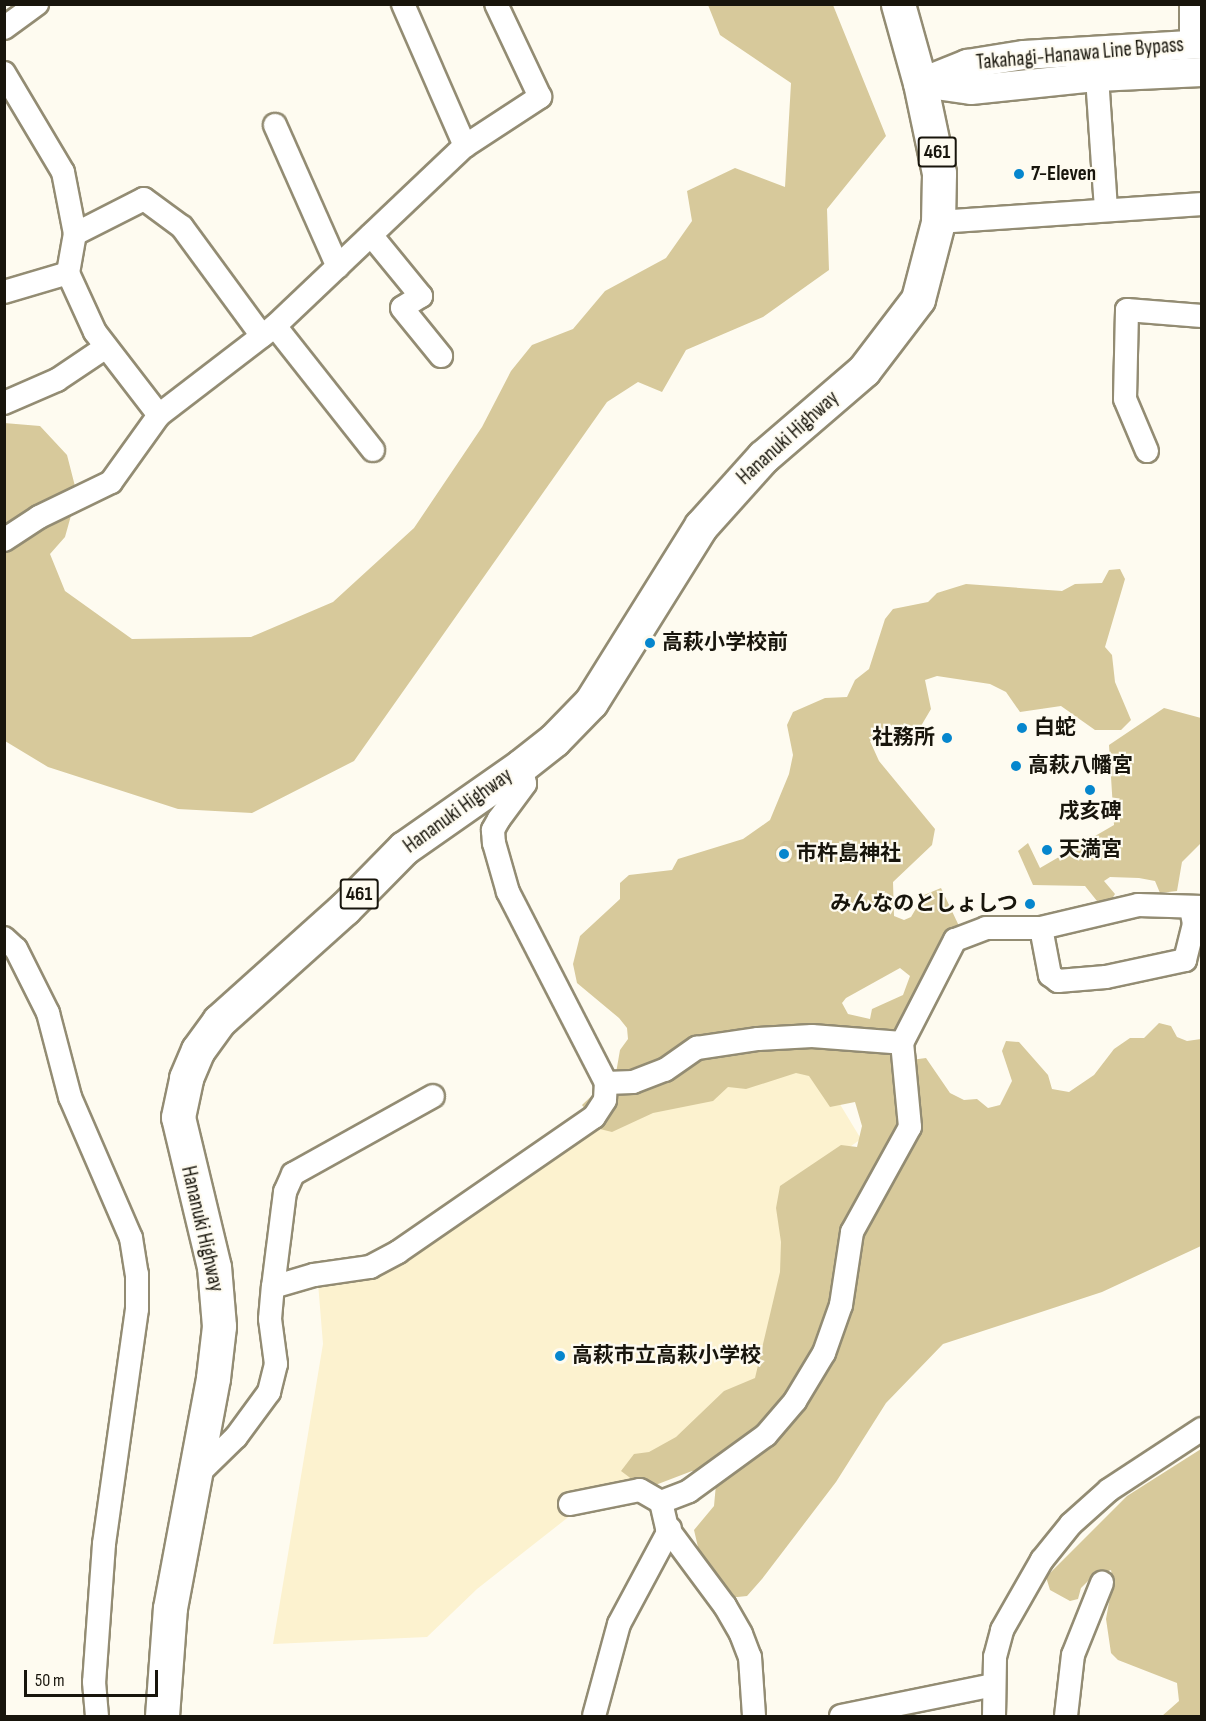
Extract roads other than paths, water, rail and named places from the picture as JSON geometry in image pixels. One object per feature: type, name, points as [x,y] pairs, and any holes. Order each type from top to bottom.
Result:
[{"type":"highway","name":"Hananuki Highway","points":[[162,1716],[170,1608],[191,1481],[213,1378],[219,1326],[219,1267],[178,1117],[186,1078],[198,1050],[219,1021],[336,917],[404,848],[521,766],[554,740],[591,702],[701,526],[727,494],[763,457],[864,370],[892,337],[918,299],[938,222],[938,162],[920,83],[898,4]]},
{"type":"main road","name":"Takahagi-Hanawa Line Bypass","points":[[920,83],[967,64],[1024,56],[1196,44]]},
{"type":"main road","name":"Takahagi-Hanawa Line Bypass","points":[[920,83],[971,90],[1097,76],[1202,72]]},
{"type":"street","points":[[4,28],[37,4]]},
{"type":"street","points":[[403,4],[465,147]]},
{"type":"street","points":[[4,540],[39,517],[111,482],[159,415],[269,331],[465,147],[540,96],[496,4]]},
{"type":"street","points":[[1191,4],[1196,44]]},
{"type":"street","points":[[4,73],[63,172],[75,234],[68,273],[95,332],[159,415]]},
{"type":"street","points":[[1097,76],[1106,208]]},
{"type":"street","points":[[275,125],[338,267]]},
{"type":"street","points":[[75,234],[144,199],[182,227],[373,450]]},
{"type":"street","points":[[938,222],[1106,208],[1202,204]]},
{"type":"street","points":[[371,236],[421,296],[402,308],[441,356]]},
{"type":"street","points":[[4,292],[68,273]]},
{"type":"street","points":[[1147,451],[1125,399],[1127,310],[1202,316]]},
{"type":"street","points":[[4,403],[57,380],[106,347]]},
{"type":"street","points":[[273,1287],[314,1275],[370,1267],[398,1252],[594,1118],[605,1100],[606,1083],[508,892],[494,843],[493,830],[525,784],[521,766]]},
{"type":"street","points":[[660,1502],[689,1491],[766,1435],[795,1401],[824,1353],[841,1305],[852,1232],[910,1127],[902,1043],[955,939],[986,928],[1041,928],[1138,905],[1196,908],[1185,960],[1106,977],[1058,981],[1050,975],[1041,928]]},
{"type":"street","points":[[4,938],[16,949],[48,1013],[70,1097],[131,1238],[137,1275],[137,1309],[104,1544],[94,1682],[97,1716]]},
{"type":"street","points":[[606,1083],[633,1082],[665,1070],[697,1048],[758,1038],[812,1036],[902,1043]]},
{"type":"street","points":[[191,1481],[236,1437],[269,1392],[276,1364],[270,1319],[273,1287],[285,1192],[293,1174],[433,1096]]},
{"type":"street","points":[[994,1716],[993,1685],[1002,1630],[1023,1589],[1071,1524],[1127,1476],[1202,1429]]},
{"type":"street","points":[[570,1504],[639,1490],[660,1502],[670,1529],[725,1605],[741,1634],[750,1657],[754,1716]]},
{"type":"street","points":[[594,1716],[619,1624],[670,1529]]},
{"type":"street","points":[[1066,1716],[1073,1655],[1102,1583]]},
{"type":"street","points":[[841,1716],[993,1685]]},
{"type":"place","name":"7-Eleven","points":[[1019,174]]},
{"type":"place","name":"高萩小学校前","points":[[650,643]]},
{"type":"place","name":"白蛇","points":[[1022,728]]},
{"type":"place","name":"社務所","points":[[947,738]]},
{"type":"place","name":"高萩八幡宮","points":[[1016,766]]},
{"type":"place","name":"戌亥碑","points":[[1090,790]]},
{"type":"place","name":"天満宮","points":[[1047,850]]},
{"type":"place","name":"市杵島神社","points":[[784,854]]},
{"type":"place","name":"みんなのとしょしつ","points":[[1030,904]]},
{"type":"place","name":"高萩市立高萩小学校","points":[[560,1356]]}]
